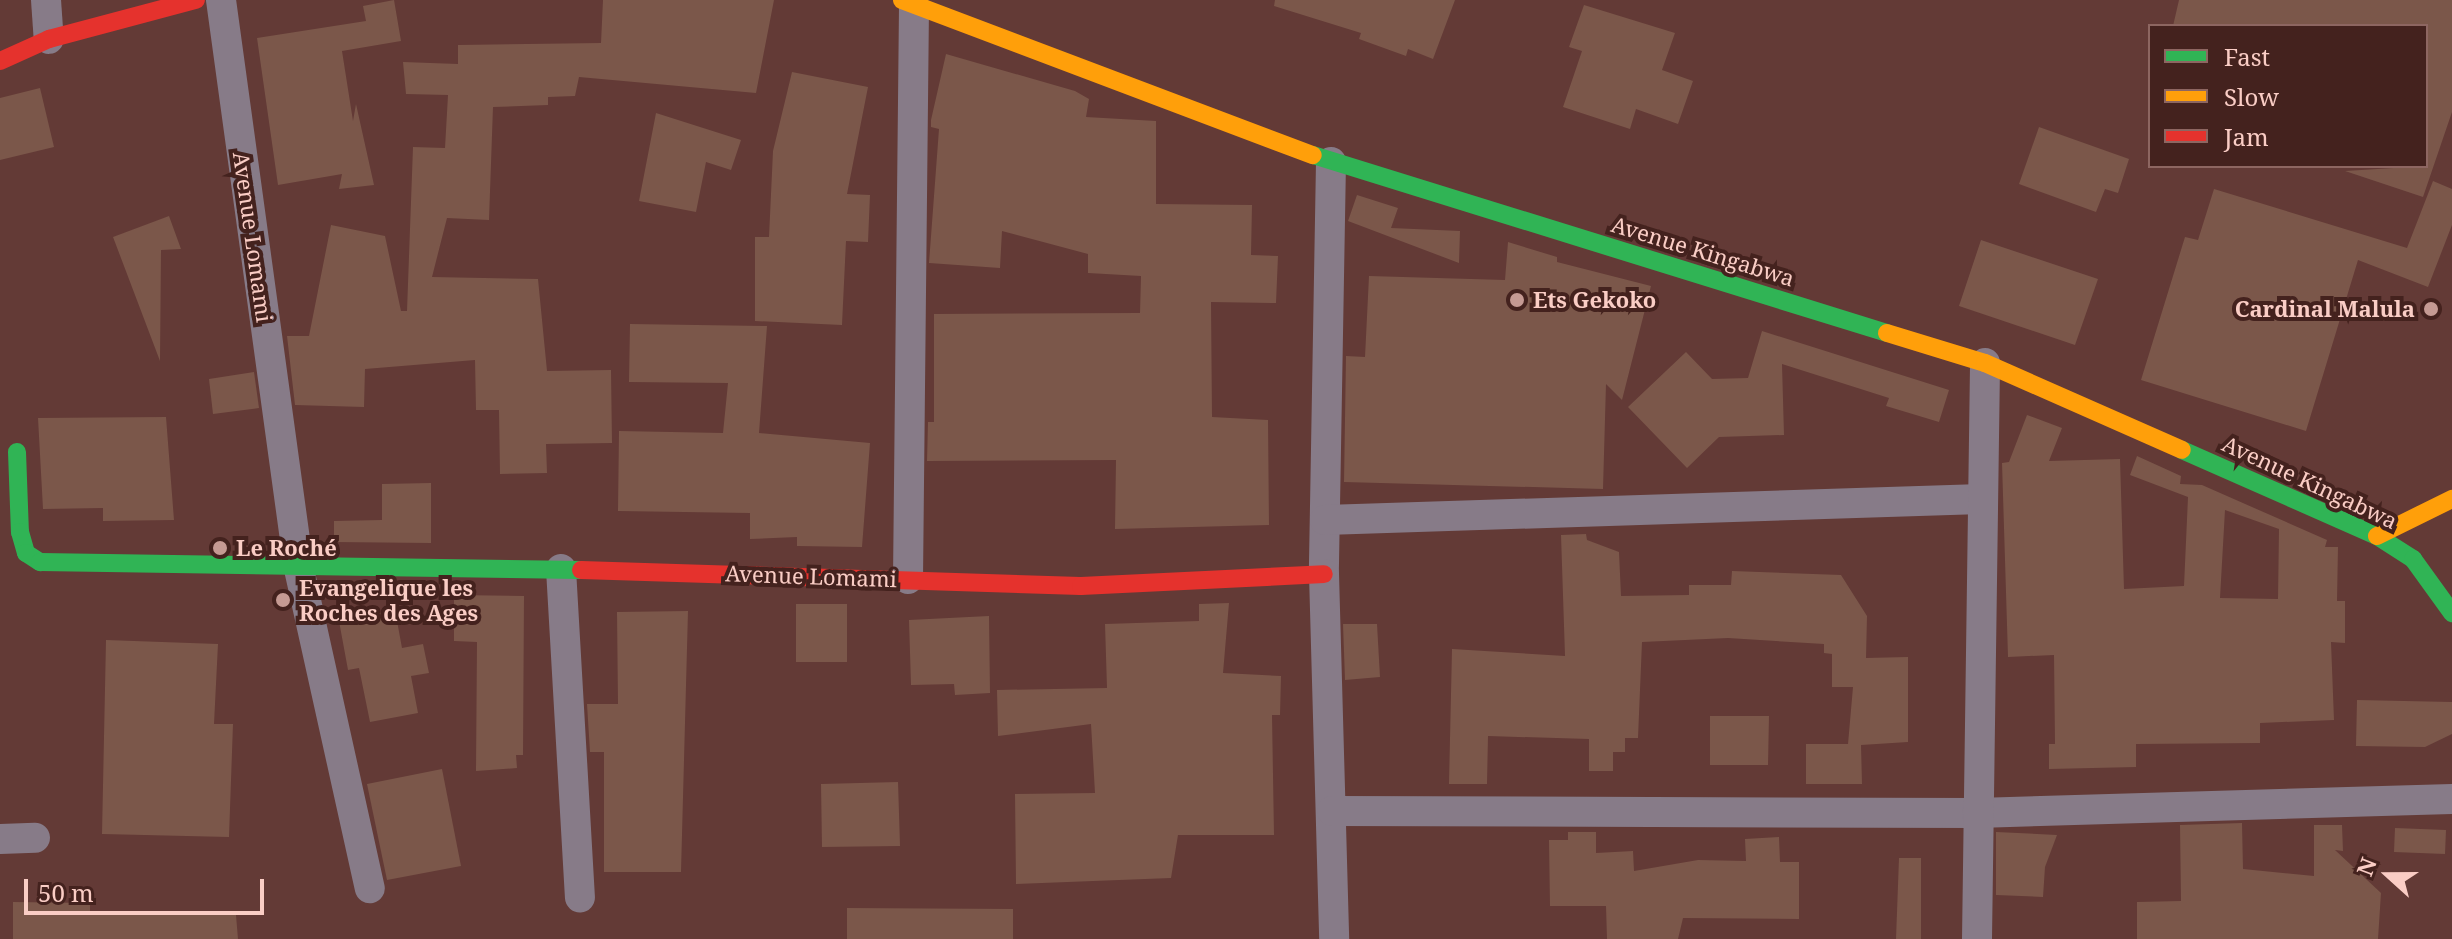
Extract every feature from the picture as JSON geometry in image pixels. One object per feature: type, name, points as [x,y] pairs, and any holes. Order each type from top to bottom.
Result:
[{"type":"street","points":[[46,0],[49,39]]},
{"type":"street","points":[[0,61],[49,39],[196,0]]},
{"type":"street","name":"Avenue Lomami","points":[[221,0],[299,569],[370,888]]},
{"type":"street","points":[[908,2],[908,579]]},
{"type":"street","name":"Avenue Kingabwa","points":[[908,2],[1331,162],[1985,363],[2377,536],[2413,559],[2452,613]]},
{"type":"street","points":[[1331,162],[1324,574],[1334,939]]},
{"type":"street","points":[[1977,939],[1985,363]]},
{"type":"street","name":"Avenue Lomami","points":[[17,452],[20,532],[26,553],[40,562],[299,569],[561,569],[1081,586],[1324,574]]},
{"type":"street","points":[[1325,520],[1982,499]]},
{"type":"street","points":[[2377,536],[2452,499]]},
{"type":"street","points":[[561,569],[580,897]]},
{"type":"street","points":[[1332,811],[1977,813],[2452,799]]},
{"type":"street","points":[[0,839],[35,838]]},
{"type":"building","points":[[394,0],[401,41],[342,51],[353,121],[356,104],[374,185],[339,189],[342,174],[278,185],[257,38],[366,21],[363,6]]},
{"type":"building","points":[[603,0],[774,0],[756,93],[579,77],[575,96],[548,97],[548,105],[493,107],[489,220],[447,218],[432,277],[538,279],[547,371],[611,370],[612,443],[546,444],[547,473],[500,474],[499,410],[476,410],[475,360],[365,369],[364,407],[295,405],[287,336],[309,336],[331,225],[385,236],[401,311],[407,311],[413,147],[445,148],[448,95],[406,94],[403,62],[458,64],[458,45],[601,43]]},
{"type":"building","points":[[1275,0],[1455,0],[1433,59],[1408,49],[1406,56],[1359,39],[1361,33],[1274,6]]},
{"type":"building","points":[[2179,0],[2452,0],[2452,112],[2423,197],[2345,171],[2428,168],[2428,24],[2173,24]]},
{"type":"building","points":[[1584,5],[1675,33],[1662,70],[1693,81],[1678,124],[1636,109],[1630,129],[1563,107],[1582,51],[1569,47]]},
{"type":"building","points":[[946,54],[1075,91],[1089,99],[1086,117],[1156,121],[1156,204],[1252,205],[1251,255],[1278,256],[1276,303],[1211,302],[1212,417],[1268,420],[1269,525],[1115,529],[1116,460],[927,461],[928,422],[934,422],[934,314],[1140,313],[1141,276],[1088,273],[1088,254],[1002,231],[1000,268],[929,263],[939,129],[931,127],[931,120]]},
{"type":"building","points":[[792,72],[868,87],[847,194],[870,195],[868,242],[846,241],[842,325],[755,321],[755,237],[769,237],[773,151]]},
{"type":"building","points":[[40,88],[54,147],[0,160],[0,98]]},
{"type":"building","points":[[656,113],[741,140],[731,170],[706,162],[696,212],[639,201]]},
{"type":"building","points":[[2039,127],[2129,159],[2118,193],[2105,189],[2096,212],[2019,184]]},
{"type":"building","points":[[2433,181],[2452,189],[2452,225],[2428,287],[2358,260],[2306,431],[2141,380],[2185,237],[2198,240],[2214,189],[2407,248]]},
{"type":"building","points":[[1357,195],[1398,208],[1391,228],[1460,231],[1459,263],[1348,221]]},
{"type":"building","points":[[169,216],[181,249],[161,250],[160,361],[113,237]]},
{"type":"building","points":[[1981,240],[2098,279],[2075,345],[1959,306]]},
{"type":"building","points":[[1508,242],[1557,257],[1557,262],[1651,286],[1622,400],[1606,384],[1603,489],[1344,482],[1346,356],[1365,357],[1369,276],[1505,280]]},
{"type":"building","points":[[630,324],[767,326],[759,433],[870,443],[862,547],[797,546],[797,537],[750,539],[750,513],[618,511],[619,431],[723,433],[728,383],[629,382]]},
{"type":"building","points":[[1762,331],[1949,390],[1939,422],[1886,406],[1889,398],[1782,364],[1784,435],[1719,437],[1687,468],[1628,407],[1686,352],[1712,379],[1748,378]]},
{"type":"building","points":[[254,372],[259,408],[213,414],[209,379]]},
{"type":"building","points":[[2027,415],[2062,428],[2049,461],[2120,459],[2124,589],[2184,586],[2188,497],[2130,475],[2137,456],[2181,476],[2180,484],[2202,485],[2327,540],[2325,547],[2338,547],[2337,601],[2345,601],[2345,643],[2331,642],[2334,720],[2260,723],[2260,743],[2136,744],[2136,767],[2049,769],[2049,744],[2055,744],[2054,655],[2008,657],[2002,463],[2009,462]],"holes":[[[2225,510],[2279,529],[2278,599],[2220,598]]]},
{"type":"building","points":[[166,417],[174,520],[103,521],[103,508],[43,509],[38,418]]},
{"type":"building","points":[[431,483],[431,543],[334,542],[334,521],[382,520],[382,484]]},
{"type":"building","points":[[1586,534],[1587,540],[1619,552],[1621,596],[1689,595],[1689,585],[1731,585],[1732,571],[1841,575],[1867,616],[1866,658],[1908,657],[1908,742],[1861,745],[1862,784],[1806,784],[1806,744],[1848,744],[1853,687],[1832,687],[1832,654],[1824,653],[1824,644],[1728,638],[1642,642],[1638,738],[1625,738],[1625,752],[1613,752],[1613,771],[1589,771],[1589,739],[1488,736],[1487,784],[1449,784],[1452,649],[1565,656],[1561,535]]},
{"type":"building","points":[[454,595],[524,596],[523,755],[516,755],[517,768],[476,771],[477,642],[454,641]]},
{"type":"building","points":[[1229,603],[1223,673],[1281,676],[1280,715],[1272,715],[1274,835],[1178,835],[1171,878],[1016,884],[1015,794],[1095,793],[1091,724],[998,736],[997,690],[1107,688],[1105,624],[1199,621],[1199,604]]},
{"type":"building","points":[[796,604],[847,604],[847,662],[796,662]]},
{"type":"building","points":[[395,610],[402,648],[423,644],[429,673],[411,676],[418,713],[370,722],[359,668],[348,670],[339,621]]},
{"type":"building","points":[[688,611],[681,872],[604,872],[604,752],[590,752],[587,704],[618,704],[617,612]]},
{"type":"building","points":[[989,616],[990,693],[955,695],[954,684],[911,685],[909,620]]},
{"type":"building","points":[[1343,624],[1377,624],[1380,677],[1345,680]]},
{"type":"building","points":[[106,640],[218,644],[214,724],[233,724],[229,837],[102,834]]},
{"type":"building","points":[[2357,700],[2452,702],[2452,734],[2425,747],[2356,746]]},
{"type":"building","points":[[1710,716],[1769,716],[1768,765],[1710,765]]},
{"type":"building","points":[[442,769],[461,866],[387,880],[367,784]]},
{"type":"building","points":[[898,782],[900,846],[822,847],[821,784]]},
{"type":"building","points":[[2242,823],[2243,869],[2314,876],[2314,825],[2342,825],[2343,851],[2335,850],[2381,893],[2378,939],[2137,939],[2137,902],[2181,901],[2180,825]]},
{"type":"building","points":[[2395,828],[2446,830],[2445,854],[2394,852]]},
{"type":"building","points":[[1568,832],[1596,832],[1596,853],[1633,851],[1634,871],[1698,860],[1746,861],[1745,839],[1779,837],[1780,862],[1799,862],[1799,919],[1683,918],[1678,939],[1607,939],[1606,906],[1550,906],[1549,840],[1568,840]]},
{"type":"building","points":[[1996,832],[2057,835],[2045,867],[2043,897],[1996,895]]},
{"type":"building","points":[[1899,858],[1921,858],[1921,939],[1896,939]]},
{"type":"building","points":[[13,902],[90,903],[90,912],[236,915],[238,939],[13,939]]},
{"type":"building","points":[[847,908],[1013,909],[1013,939],[847,939]]},
{"type":"traffic: fast","points":[[1313,155],[1887,333]]},
{"type":"traffic: fast","points":[[2182,450],[2377,536],[2413,559],[2452,613]]},
{"type":"traffic: fast","points":[[17,452],[20,532],[26,553],[40,562],[581,570]]},
{"type":"traffic: slow","points":[[902,0],[1313,155]]},
{"type":"traffic: slow","points":[[1887,333],[1985,363],[2182,450]]},
{"type":"traffic: slow","points":[[2377,536],[2452,499]]},
{"type":"traffic: jam","points":[[0,61],[49,39],[196,0]]},
{"type":"traffic: jam","points":[[581,570],[1081,586],[1324,574]]},
{"type":"place","name":"Ets Gekoko","points":[[1517,300]]},
{"type":"place","name":"Cardinal Malula","points":[[2431,309]]},
{"type":"place","name":"Le Roché","points":[[220,548]]},
{"type":"place","name":"Evangelique les Roches des Ages","points":[[283,600]]}]
